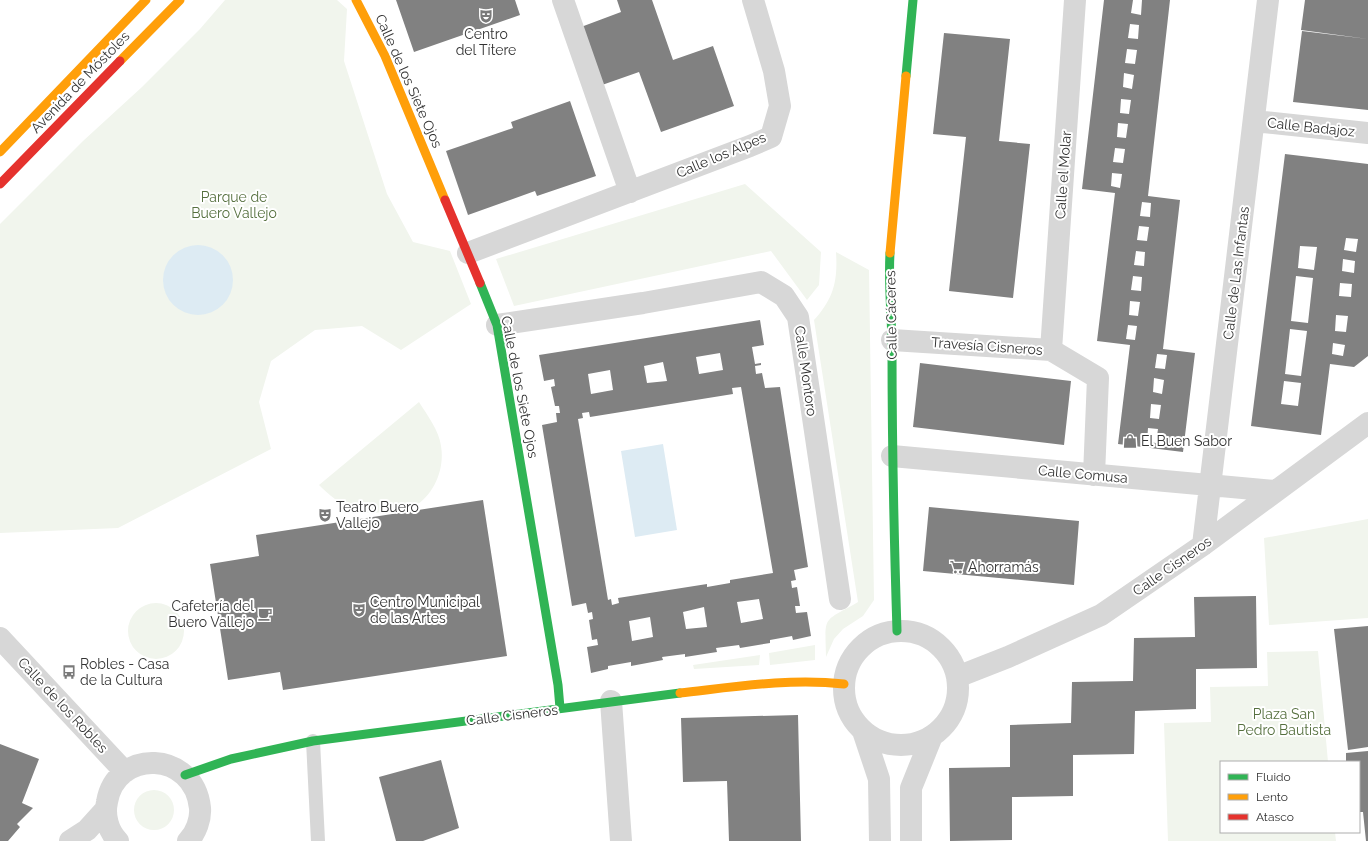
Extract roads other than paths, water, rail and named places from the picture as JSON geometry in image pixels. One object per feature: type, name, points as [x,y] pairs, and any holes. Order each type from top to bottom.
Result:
[{"type":"street","name":"Avenida de Móstoles","points":[[0,152],[146,0]]},
{"type":"street","name":"Avenida de Móstoles","points":[[0,184],[180,0]]},
{"type":"street","name":"Calle de los Siete Ojos","points":[[356,0],[385,56],[497,325],[558,685],[560,708]]},
{"type":"street","points":[[563,0],[630,192]]},
{"type":"street","name":"Calle los Alpes","points":[[468,253],[771,137],[780,106],[774,71],[753,0]]},
{"type":"street","name":"Calle Cáceres","points":[[897,631],[892,456],[892,340],[889,269],[913,0]]},
{"type":"street","name":"Calle el Molar","points":[[1051,350],[1075,0]]},
{"type":"street","name":"Calle de Las Infantas","points":[[1203,546],[1268,0]]},
{"type":"street","name":"Calle Badajoz","points":[[1254,121],[1368,133]]},
{"type":"street","name":"Calle Montoro","points":[[497,325],[643,303],[761,282],[784,296],[798,317],[840,599]]},
{"type":"street","name":"Travesía Cisneros","points":[[892,340],[1051,350],[1098,378],[1094,475]]},
{"type":"street","name":"Calle Cisneros","points":[[957,677],[1008,657],[1100,615],[1203,546],[1274,491],[1366,428]]},
{"type":"street","name":"Calle Comusa","points":[[892,456],[1274,491]]},
{"type":"street","points":[[897,631],[913,632],[929,638],[942,648],[952,662],[957,677],[958,694],[954,711],[945,725],[932,736],[915,744],[896,745],[878,741],[863,731],[852,717],[845,701],[844,684],[848,668],[855,654],[867,643],[881,635],[897,631]]},
{"type":"street","name":"Calle de los Robles","points":[[0,638],[125,772]]},
{"type":"street","name":"Calle Cisneros","points":[[185,775],[231,759],[313,741],[611,701],[764,684],[815,681],[844,684]]},
{"type":"street","points":[[611,701],[621,841]]},
{"type":"street","points":[[863,731],[879,779],[880,841]]},
{"type":"street","points":[[911,841],[910,788],[932,736]]},
{"type":"street","points":[[118,841],[114,837],[108,823],[106,809],[108,795],[115,782],[125,772],[140,764],[156,762],[172,766],[185,775],[194,786],[199,798],[200,812],[198,826],[191,840]]},
{"type":"street","points":[[70,841],[87,830],[106,809]]},
{"type":"lane","points":[[313,741],[318,841]]},
{"type":"place","name":"Centro del Títere","points":[[486,16]]},
{"type":"place","name":"El Buen Sabor","points":[[1130,441]]},
{"type":"place","name":"Teatro Buero Vallejo","points":[[325,515]]},
{"type":"place","name":"Ahorramás","points":[[957,567]]},
{"type":"place","name":"Centro Municipal de las Artes","points":[[359,610]]},
{"type":"place","name":"Cafetería del Buero Vallejo","points":[[265,614]]},
{"type":"place","name":"Robles - Casa de la Cultura","points":[[69,672]]},
{"type":"park label","name":"Parque de Buero Vallejo","points":[[234,206]]},
{"type":"park label","name":"Plaza San Pedro Bautista","points":[[1284,722]]}]
